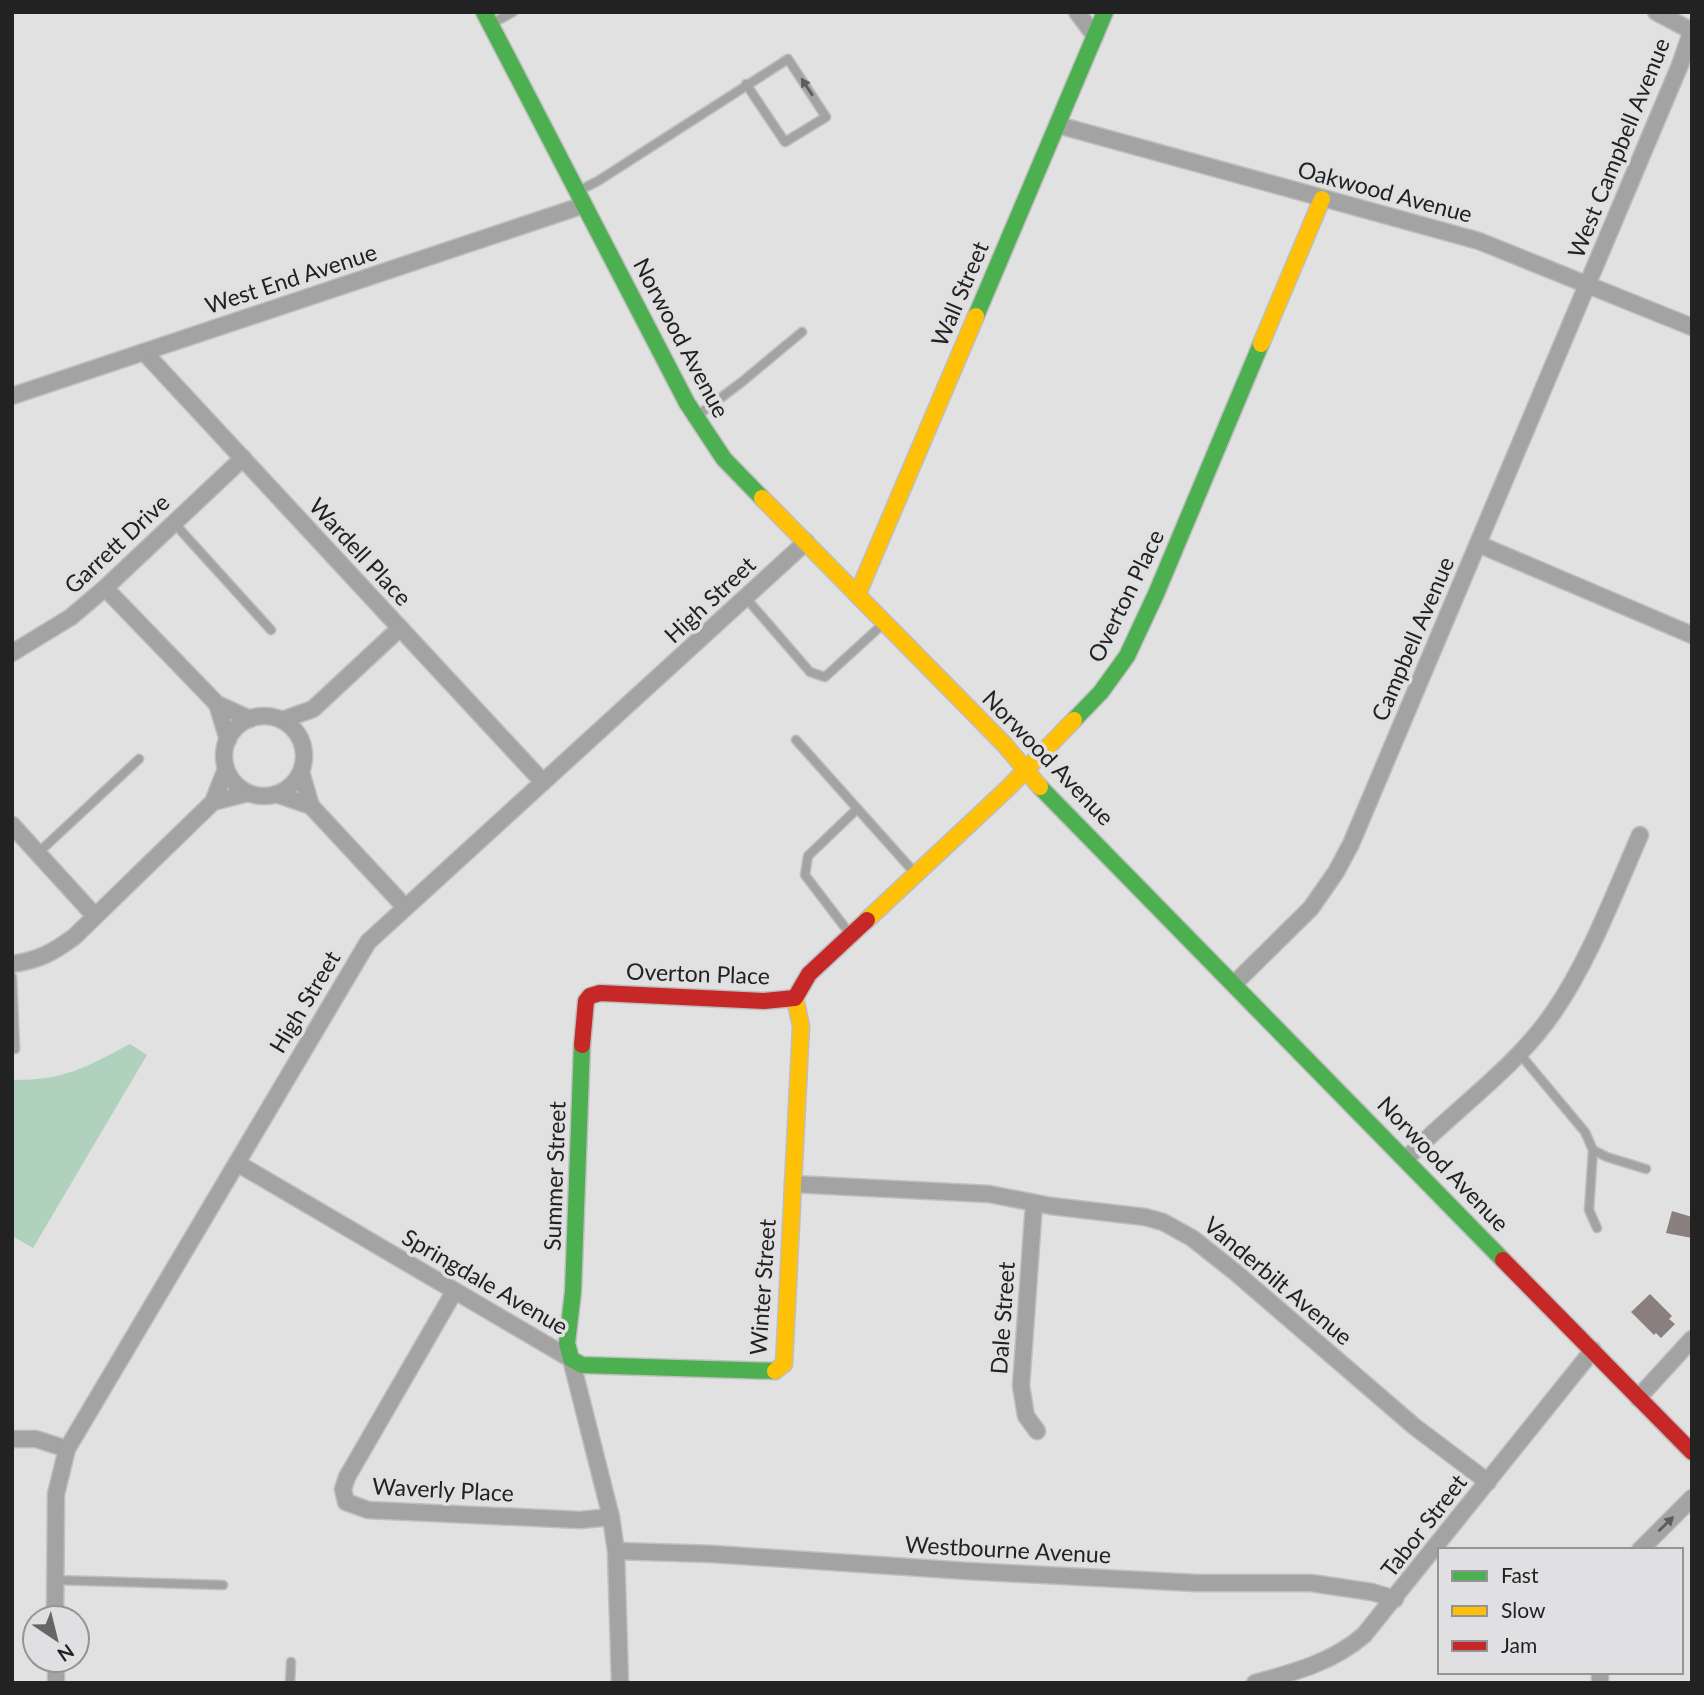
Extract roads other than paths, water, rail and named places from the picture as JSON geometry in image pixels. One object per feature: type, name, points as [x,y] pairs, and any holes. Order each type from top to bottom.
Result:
[{"type":"street","points":[[1077,12],[1095,36]]},
{"type":"street","name":"Wall Street","points":[[858,593],[1105,12]]},
{"type":"street","points":[[1657,12],[1692,30]]},
{"type":"street","name":"Norwood Avenue","points":[[487,18],[695,418],[724,459],[1004,744],[1042,789],[1692,1452]]},
{"type":"street","name":"West Campbell Avenue","points":[[1588,284],[1681,65],[1692,30]]},
{"type":"street","name":"Oakwood Avenue","points":[[1058,125],[1479,241],[1692,327]]},
{"type":"street","name":"Overton Place","points":[[590,996],[600,993],[764,1001],[795,998],[809,974],[1026,769],[1101,692],[1127,656],[1322,198]]},
{"type":"street","name":"West End Avenue","points":[[12,396],[581,199]]},
{"type":"street","name":"Campbell Avenue","points":[[1234,984],[1311,908],[1336,872],[1356,831],[1588,284]]},
{"type":"street","name":"Wardell Place","points":[[144,352],[543,782]]},
{"type":"street","name":"Garrett Drive","points":[[12,653],[71,617],[243,458]]},
{"type":"street","name":"High Street","points":[[55,1604],[56,1494],[66,1449],[368,942],[806,542]]},
{"type":"street","points":[[1478,544],[1692,635]]},
{"type":"street","points":[[105,588],[217,704],[250,719],[272,717],[282,720],[291,726],[302,742]]},
{"type":"street","points":[[282,720],[313,709],[400,628]]},
{"type":"street","points":[[217,704],[228,740]]},
{"type":"street","points":[[250,719],[233,731],[228,740],[225,749],[226,769],[231,779],[248,793],[257,796],[276,794],[286,789],[301,772],[304,762],[302,742],[313,709]]},
{"type":"street","points":[[12,964],[34,961],[74,937],[213,802],[226,769]]},
{"type":"street","points":[[301,772],[311,806],[405,907]]},
{"type":"street","points":[[213,802],[248,793]]},
{"type":"street","points":[[276,794],[311,806]]},
{"type":"street","points":[[12,825],[94,915]]},
{"type":"street","points":[[1406,1159],[1519,1052],[1553,1013],[1572,982],[1640,835]]},
{"type":"street","name":"Summer Street","points":[[571,1359],[567,1343],[574,1266],[582,1043],[584,1010],[590,996]]},
{"type":"street","name":"Winter Street","points":[[571,1359],[582,1365],[771,1373],[784,1364],[801,1026],[795,998]]},
{"type":"street","name":"Springdale Avenue","points":[[237,1163],[571,1359],[611,1517],[616,1551],[620,1683]]},
{"type":"street","name":"Vanderbilt Avenue","points":[[793,1184],[989,1194],[1034,1203],[1145,1217],[1177,1228],[1235,1272],[1415,1427],[1488,1482]]},
{"type":"street","name":"Dale Street","points":[[1034,1203],[1021,1387],[1026,1416],[1037,1431]]},
{"type":"street","name":"Waverly Place","points":[[454,1292],[347,1477],[343,1489],[346,1502],[368,1510],[580,1520],[611,1517]]},
{"type":"street","points":[[1638,1398],[1692,1339]]},
{"type":"street","name":"Tabor Street","points":[[1255,1683],[1301,1670],[1337,1655],[1364,1635],[1592,1350]]},
{"type":"street","points":[[12,1439],[36,1439],[66,1449]]},
{"type":"street","points":[[1642,1548],[1692,1498]]},
{"type":"street","name":"Westbourne Avenue","points":[[616,1551],[1196,1583],[1311,1583],[1372,1592],[1395,1599]]},
{"type":"lane","points":[[487,18],[513,12]]},
{"type":"lane","points":[[581,199],[598,181],[746,84],[788,58],[826,117],[785,142],[746,84]]},
{"type":"lane","points":[[695,418],[802,332]]},
{"type":"lane","points":[[174,523],[271,630]]},
{"type":"lane","points":[[746,598],[810,672],[825,677],[885,622]]},
{"type":"lane","points":[[796,740],[916,874]]},
{"type":"lane","points":[[38,853],[139,759]]},
{"type":"lane","points":[[851,935],[805,874],[808,856],[857,808]]},
{"type":"lane","points":[[12,977],[15,1049]]},
{"type":"lane","points":[[1519,1052],[1585,1132],[1593,1150],[1589,1210],[1597,1227]]},
{"type":"lane","points":[[1593,1150],[1606,1157],[1646,1169]]},
{"type":"lane","points":[[54,1580],[223,1585]]},
{"type":"lane","points":[[290,1683],[291,1662]]}]
